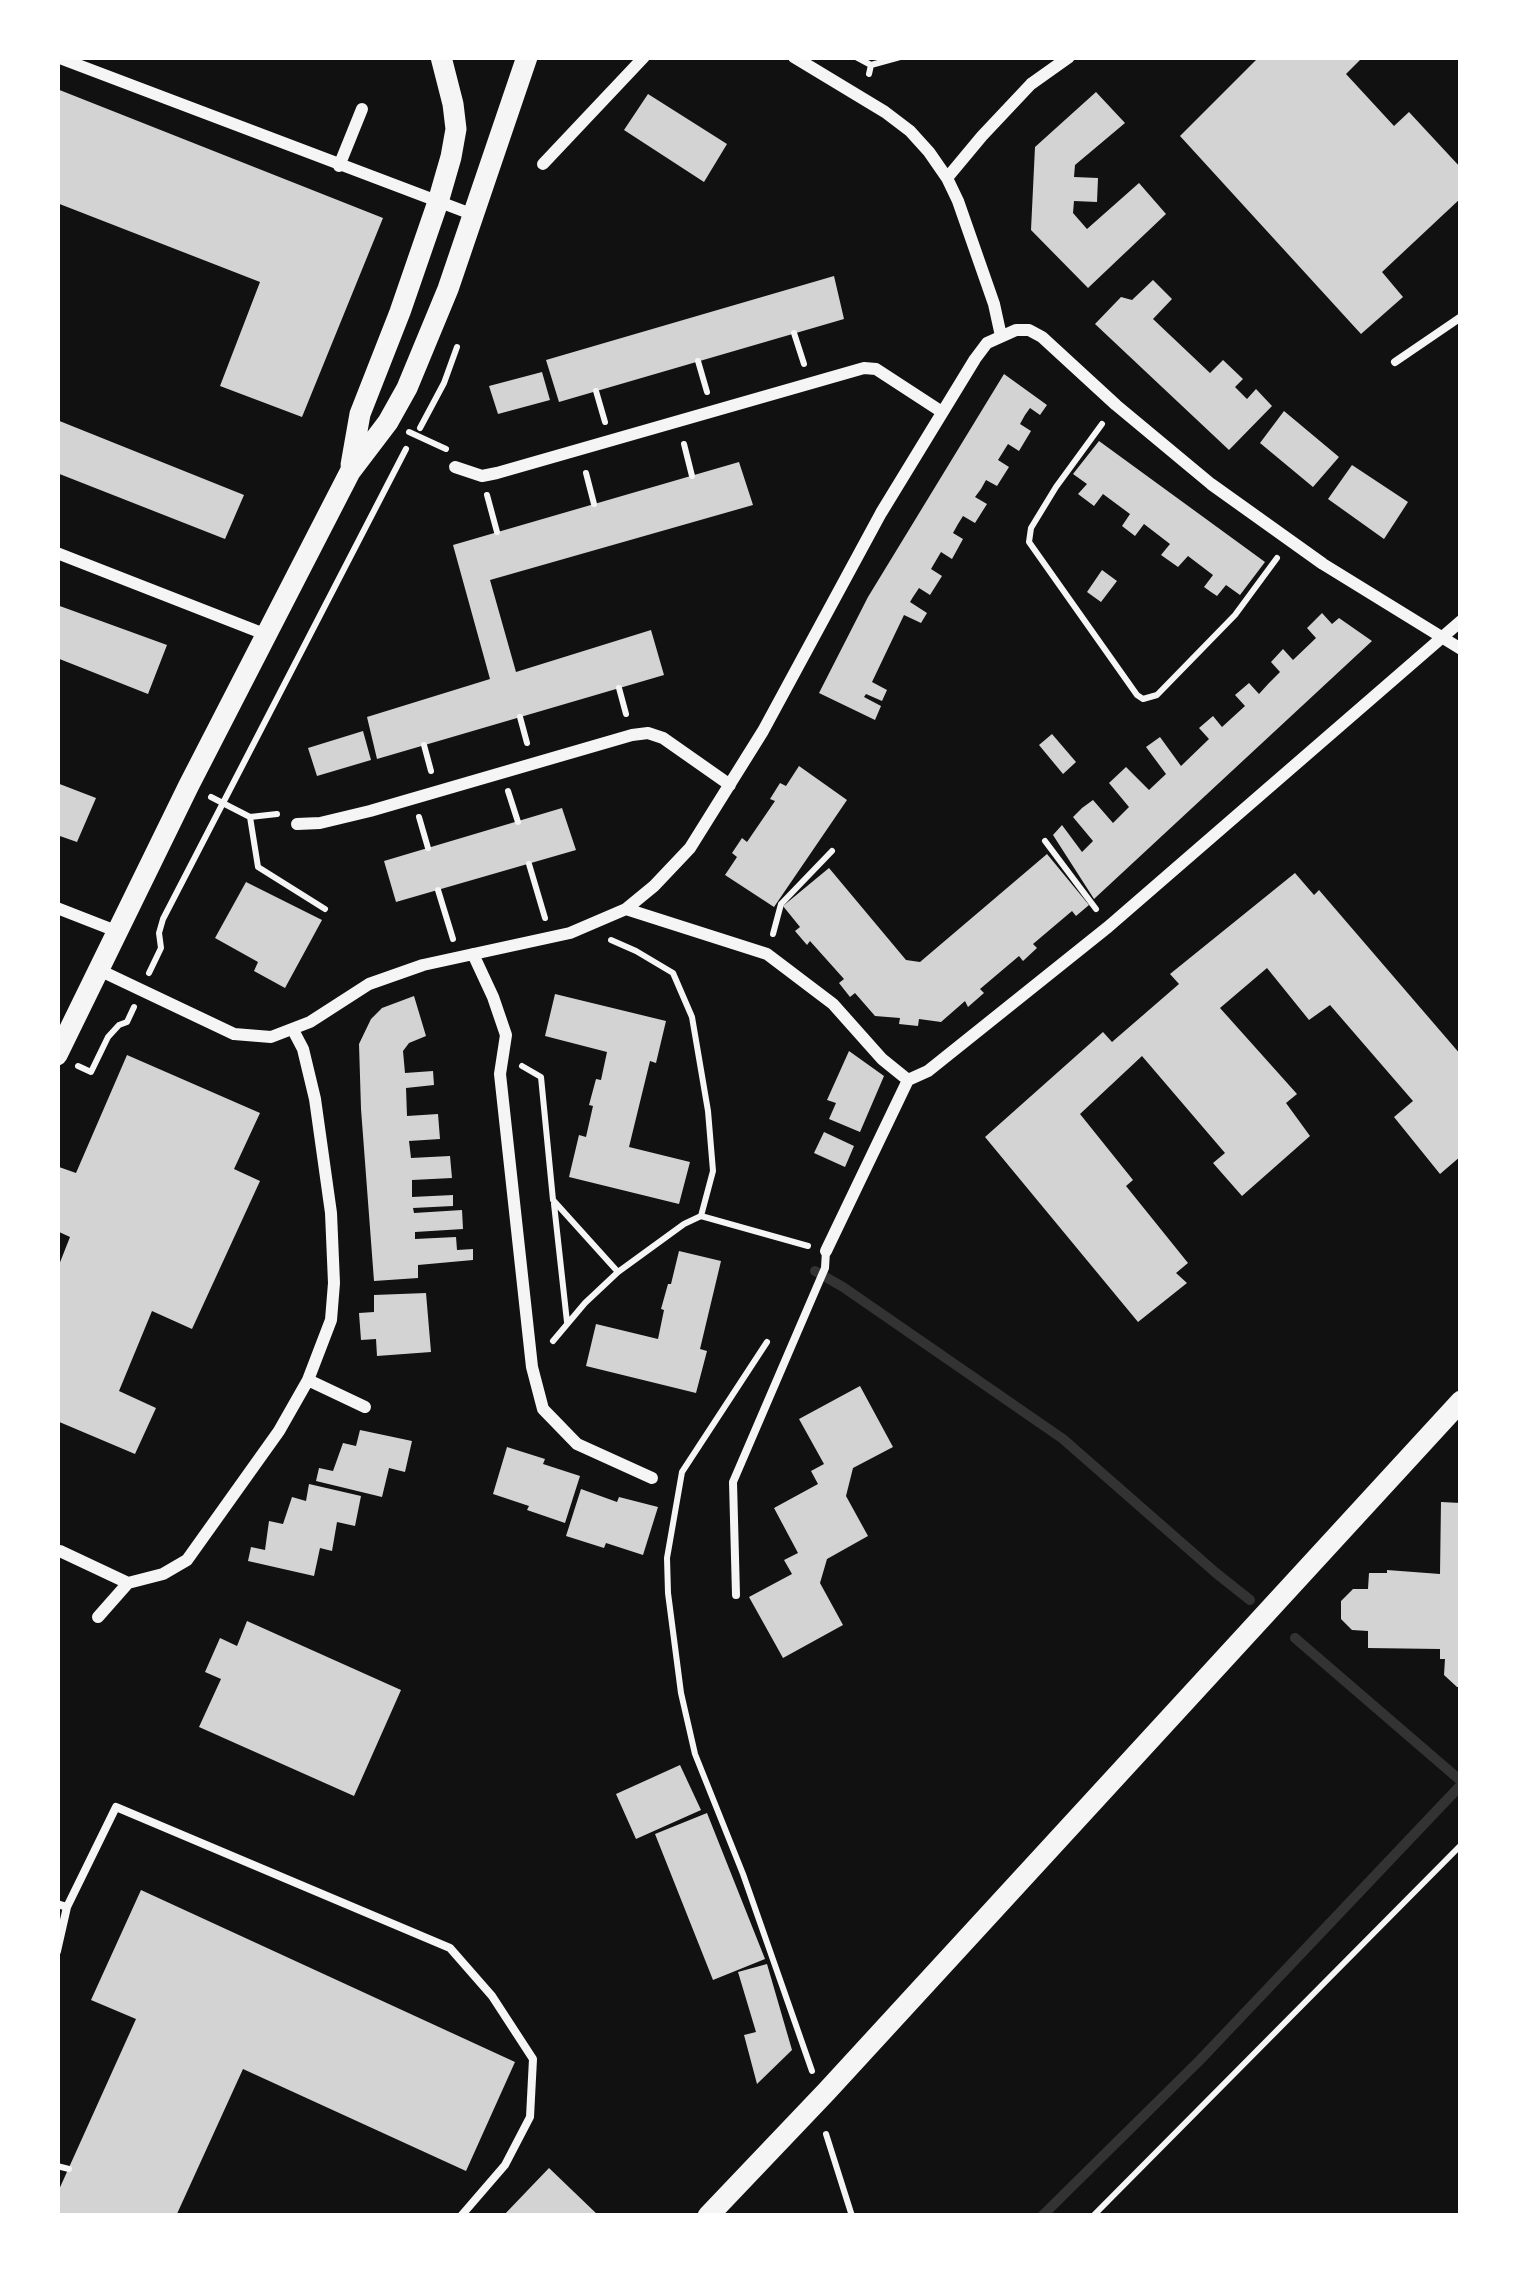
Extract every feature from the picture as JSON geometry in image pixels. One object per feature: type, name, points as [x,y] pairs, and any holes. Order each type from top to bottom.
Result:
[{"type":"main road","points":[[350,472],[359,414],[438,202],[455,128],[441,57]]},
{"type":"main road","points":[[57,1054],[350,472],[388,422],[406,388],[474,215],[527,57]]},
{"type":"main road","points":[[708,2216],[1461,1402]]},
{"type":"street","points":[[58,57],[474,215]]},
{"type":"street","points":[[543,164],[644,57]]},
{"type":"street","points":[[794,57],[910,131],[947,178],[976,250],[1001,336]]},
{"type":"street","points":[[947,178],[1031,84],[1070,57]]},
{"type":"street","points":[[339,166],[362,109]]},
{"type":"street","points":[[97,969],[234,1034],[261,1038],[292,1030],[369,983],[423,965],[585,928],[626,909],[690,848],[788,688],[881,513],[942,412],[987,344],[1016,330],[1042,337],[1211,484],[1323,564],[1461,649]]},
{"type":"street","points":[[454,467],[482,476],[850,370],[876,369],[942,412]]},
{"type":"street","points":[[57,553],[267,635]]},
{"type":"street","points":[[826,1251],[908,1080],[928,1071],[1108,927],[1461,621]]},
{"type":"street","points":[[297,824],[370,811],[632,734],[663,737],[730,785]]},
{"type":"street","points":[[57,908],[116,931]]},
{"type":"street","points":[[626,909],[767,955],[833,1004],[882,1059],[908,1080]]},
{"type":"street","points":[[466,956],[493,997],[506,1035],[500,1074],[532,1366],[543,1409],[578,1444],[652,1478]]},
{"type":"street","points":[[98,1617],[128,1583],[163,1574],[187,1560],[279,1431],[308,1380],[331,1320],[331,1213],[315,1099],[292,1030]]},
{"type":"street","points":[[308,1380],[365,1407]]},
{"type":"street","points":[[60,1551],[128,1583]]},
{"type":"lane","points":[[1395,362],[1461,317]]},
{"type":"lane","points":[[736,1594],[733,1482],[825,1268],[826,1251]]},
{"type":"lane","points":[[57,1952],[62,1905],[116,1807],[450,1948],[493,1996],[532,2059],[530,2117],[505,2165],[461,2216]]},
{"type":"path","points":[[871,65],[900,57]]},
{"type":"path","points":[[794,333],[810,382]]},
{"type":"path","points":[[161,948],[163,919],[390,478],[434,408],[458,342]]},
{"type":"path","points":[[698,361],[713,410]]},
{"type":"path","points":[[1116,405],[1028,534],[1031,548],[1137,695],[1151,698],[1173,679],[1235,615],[1290,540]]},
{"type":"path","points":[[677,420],[692,476]]},
{"type":"path","points":[[388,422],[460,456],[454,467]]},
{"type":"path","points":[[578,449],[594,504]]},
{"type":"path","points":[[482,476],[497,532]]},
{"type":"path","points":[[189,785],[250,817],[298,812],[297,824]]},
{"type":"path","points":[[250,817],[258,867],[325,909]]},
{"type":"path","points":[[1045,841],[1108,927]]},
{"type":"path","points":[[767,955],[781,904],[832,851]]},
{"type":"path","points":[[529,864],[550,938]]},
{"type":"path","points":[[438,890],[466,956]]},
{"type":"path","points":[[585,928],[673,973],[692,1016],[713,1171],[701,1216]]},
{"type":"path","points":[[91,1072],[108,1037],[127,1022]]},
{"type":"path","points":[[503,1054],[541,1077],[567,1324]]},
{"type":"path","points":[[553,1200],[618,1272]]},
{"type":"path","points":[[532,1366],[618,1272],[701,1216],[826,1251]]},
{"type":"path","points":[[774,1332],[682,1472],[667,1558],[668,1593],[681,1693],[695,1754],[743,1874],[812,2072],[820,2067],[836,2124],[825,2135],[852,2216]]},
{"type":"path","points":[[1093,2216],[1461,1845]]},
{"type":"path","points":[[57,2166],[68,2169]]},
{"type":"building","points":[[1259,57],[1363,57],[1346,74],[1394,126],[1409,112],[1461,168],[1461,198],[1382,272],[1403,297],[1361,334],[1180,136]]},
{"type":"building","points":[[57,89],[383,218],[302,417],[220,386],[260,282],[57,203]]},
{"type":"building","points":[[1096,92],[1125,123],[1075,165],[1074,177],[1098,178],[1097,202],[1074,201],[1073,213],[1087,229],[1139,183],[1166,214],[1088,288],[1031,230],[1035,147]]},
{"type":"building","points":[[648,94],[727,144],[704,182],[624,130]]},
{"type":"building","points":[[834,276],[844,319],[559,402],[546,360]]},
{"type":"building","points":[[1153,280],[1172,299],[1153,319],[1210,373],[1223,360],[1243,379],[1235,387],[1247,399],[1256,389],[1272,406],[1229,450],[1095,324],[1121,297],[1132,300]]},
{"type":"building","points":[[542,372],[550,400],[498,414],[489,386]]},
{"type":"building","points":[[1004,374],[1047,405],[1040,415],[1030,408],[1025,415],[1020,424],[1031,431],[1019,451],[1008,444],[998,460],[1009,467],[997,486],[986,480],[975,497],[987,504],[975,523],[963,516],[958,524],[953,533],[963,539],[952,559],[941,552],[931,569],[942,576],[930,595],[919,588],[910,602],[927,613],[921,623],[904,615],[872,682],[887,690],[882,701],[864,697],[881,706],[875,720],[819,693],[868,597]]},
{"type":"building","points":[[1284,411],[1339,457],[1313,487],[1260,443]]},
{"type":"building","points":[[57,420],[244,495],[225,539],[57,473]]},
{"type":"building","points":[[1099,441],[1265,562],[1240,595],[1226,585],[1217,596],[1204,587],[1213,575],[1188,556],[1178,567],[1161,555],[1170,544],[1144,524],[1135,536],[1122,526],[1130,514],[1103,494],[1094,506],[1078,494],[1087,484],[1073,474]]},
{"type":"building","points":[[739,462],[753,505],[490,580],[516,672],[651,630],[664,675],[377,759],[367,717],[490,679],[453,545]]},
{"type":"building","points":[[1352,465],[1408,502],[1384,539],[1328,499]]},
{"type":"building","points":[[1102,570],[1117,581],[1101,602],[1087,592]]},
{"type":"building","points":[[57,605],[167,645],[148,694],[57,658]]},
{"type":"building","points":[[1322,613],[1332,624],[1339,618],[1372,641],[1094,899],[1053,835],[1062,825],[1082,852],[1093,841],[1073,817],[1082,808],[1093,800],[1113,823],[1129,807],[1109,783],[1126,767],[1149,790],[1166,774],[1146,747],[1160,737],[1181,766],[1209,739],[1199,728],[1213,716],[1222,727],[1245,706],[1235,695],[1249,683],[1259,694],[1280,672],[1271,662],[1283,649],[1293,660],[1316,638],[1307,628]]},
{"type":"building","points":[[363,731],[371,760],[317,776],[308,748]]},
{"type":"building","points":[[1052,734],[1076,762],[1063,774],[1039,745]]},
{"type":"building","points":[[799,766],[847,800],[774,907],[725,875],[742,838],[747,842],[775,801],[770,799],[780,783],[786,786]]},
{"type":"building","points":[[57,783],[96,798],[77,842],[57,835]]},
{"type":"building","points":[[562,808],[576,850],[396,902],[384,861]]},
{"type":"building","points":[[1047,854],[1089,905],[1076,916],[1072,911],[1033,944],[1037,948],[1023,961],[1019,956],[980,989],[984,993],[968,1007],[965,1001],[941,1022],[919,1019],[918,1026],[899,1024],[900,1018],[875,1016],[855,993],[850,997],[839,983],[844,979],[795,931],[800,927],[783,906],[829,868],[906,960],[920,962]]},
{"type":"building","points":[[1295,873],[1314,895],[1319,890],[1461,1055],[1461,1156],[1440,1174],[1394,1117],[1413,1101],[1330,1005],[1309,1020],[1267,968],[1220,1008],[1297,1094],[1286,1103],[1310,1136],[1242,1196],[1213,1163],[1225,1153],[1142,1056],[1080,1114],[1133,1180],[1126,1186],[1188,1263],[1176,1273],[1187,1283],[1138,1322],[985,1137],[1103,1032],[1112,1042],[1179,984],[1170,974]]},
{"type":"building","points":[[246,882],[322,920],[285,988],[254,971],[258,962],[215,938]]},
{"type":"building","points":[[555,994],[666,1021],[656,1063],[650,1061],[629,1147],[690,1162],[679,1204],[569,1177],[579,1135],[586,1137],[593,1106],[589,1105],[607,1052],[545,1036]]},
{"type":"building","points":[[414,996],[426,1036],[403,1051],[405,1073],[433,1071],[434,1085],[406,1088],[407,1116],[438,1114],[440,1139],[409,1141],[411,1158],[450,1156],[452,1178],[412,1180],[412,1197],[453,1195],[453,1206],[413,1208],[414,1213],[462,1210],[463,1229],[415,1232],[415,1239],[456,1237],[457,1250],[473,1249],[473,1260],[418,1265],[418,1278],[374,1281],[359,1044],[382,1008]]},
{"type":"building","points":[[849,1051],[884,1076],[860,1132],[829,1119],[836,1103],[827,1100]]},
{"type":"building","points":[[127,1055],[260,1113],[234,1169],[260,1181],[192,1329],[152,1311],[119,1391],[156,1408],[135,1454],[57,1421],[57,1270],[70,1237],[57,1231],[57,1170],[76,1173]]},
{"type":"building","points":[[824,1132],[854,1146],[845,1167],[814,1153]]},
{"type":"building","points":[[679,1251],[721,1261],[700,1349],[707,1351],[696,1393],[586,1366],[596,1324],[658,1339],[661,1309]]},
{"type":"building","points":[[426,1293],[431,1352],[377,1356],[376,1339],[361,1340],[359,1313],[374,1312],[374,1295]]},
{"type":"building","points":[[860,1386],[893,1447],[853,1468],[846,1496],[868,1536],[827,1559],[820,1583],[843,1625],[783,1658],[749,1597],[792,1574],[784,1560],[798,1553],[774,1508],[818,1484],[811,1471],[824,1464],[799,1419]]},
{"type":"building","points":[[360,1430],[412,1441],[405,1472],[389,1468],[382,1497],[316,1481],[319,1468],[333,1471],[343,1443],[356,1446]]},
{"type":"building","points":[[507,1447],[580,1476],[565,1523],[493,1494]]},
{"type":"building","points":[[309,1484],[361,1496],[355,1526],[337,1522],[332,1551],[320,1548],[314,1576],[248,1561],[251,1547],[265,1550],[269,1521],[283,1524],[292,1497],[306,1501]]},
{"type":"building","points":[[581,1489],[617,1502],[619,1497],[658,1507],[643,1555],[566,1536]]},
{"type":"building","points":[[1441,1502],[1461,1503],[1461,1687],[1444,1675],[1440,1649],[1368,1648],[1368,1631],[1352,1630],[1341,1619],[1341,1601],[1353,1589],[1368,1589],[1369,1573],[1440,1574]]},
{"type":"building","points":[[247,1621],[401,1690],[354,1796],[199,1727],[221,1679],[205,1672],[220,1638],[237,1646]]},
{"type":"building","points":[[680,1765],[701,1810],[636,1839],[616,1794]]},
{"type":"building","points":[[707,1813],[765,1959],[713,1980],[655,1834]]},
{"type":"building","points":[[141,1890],[515,2062],[466,2171],[243,2069],[176,2216],[57,2216],[57,2194],[136,2019],[91,2000]]},
{"type":"building","points":[[767,1964],[792,2050],[757,2084],[744,2035],[756,2032],[738,1972]]},
{"type":"building","points":[[549,2168],[599,2216],[503,2216]]},
{"type":"waterway","points":[[815,1271],[1063,1439],[1250,1600]]},
{"type":"waterway","points":[[1295,1638],[1461,1781]]},
{"type":"waterway","points":[[1042,2216],[1200,2060],[1461,1785]]}]
